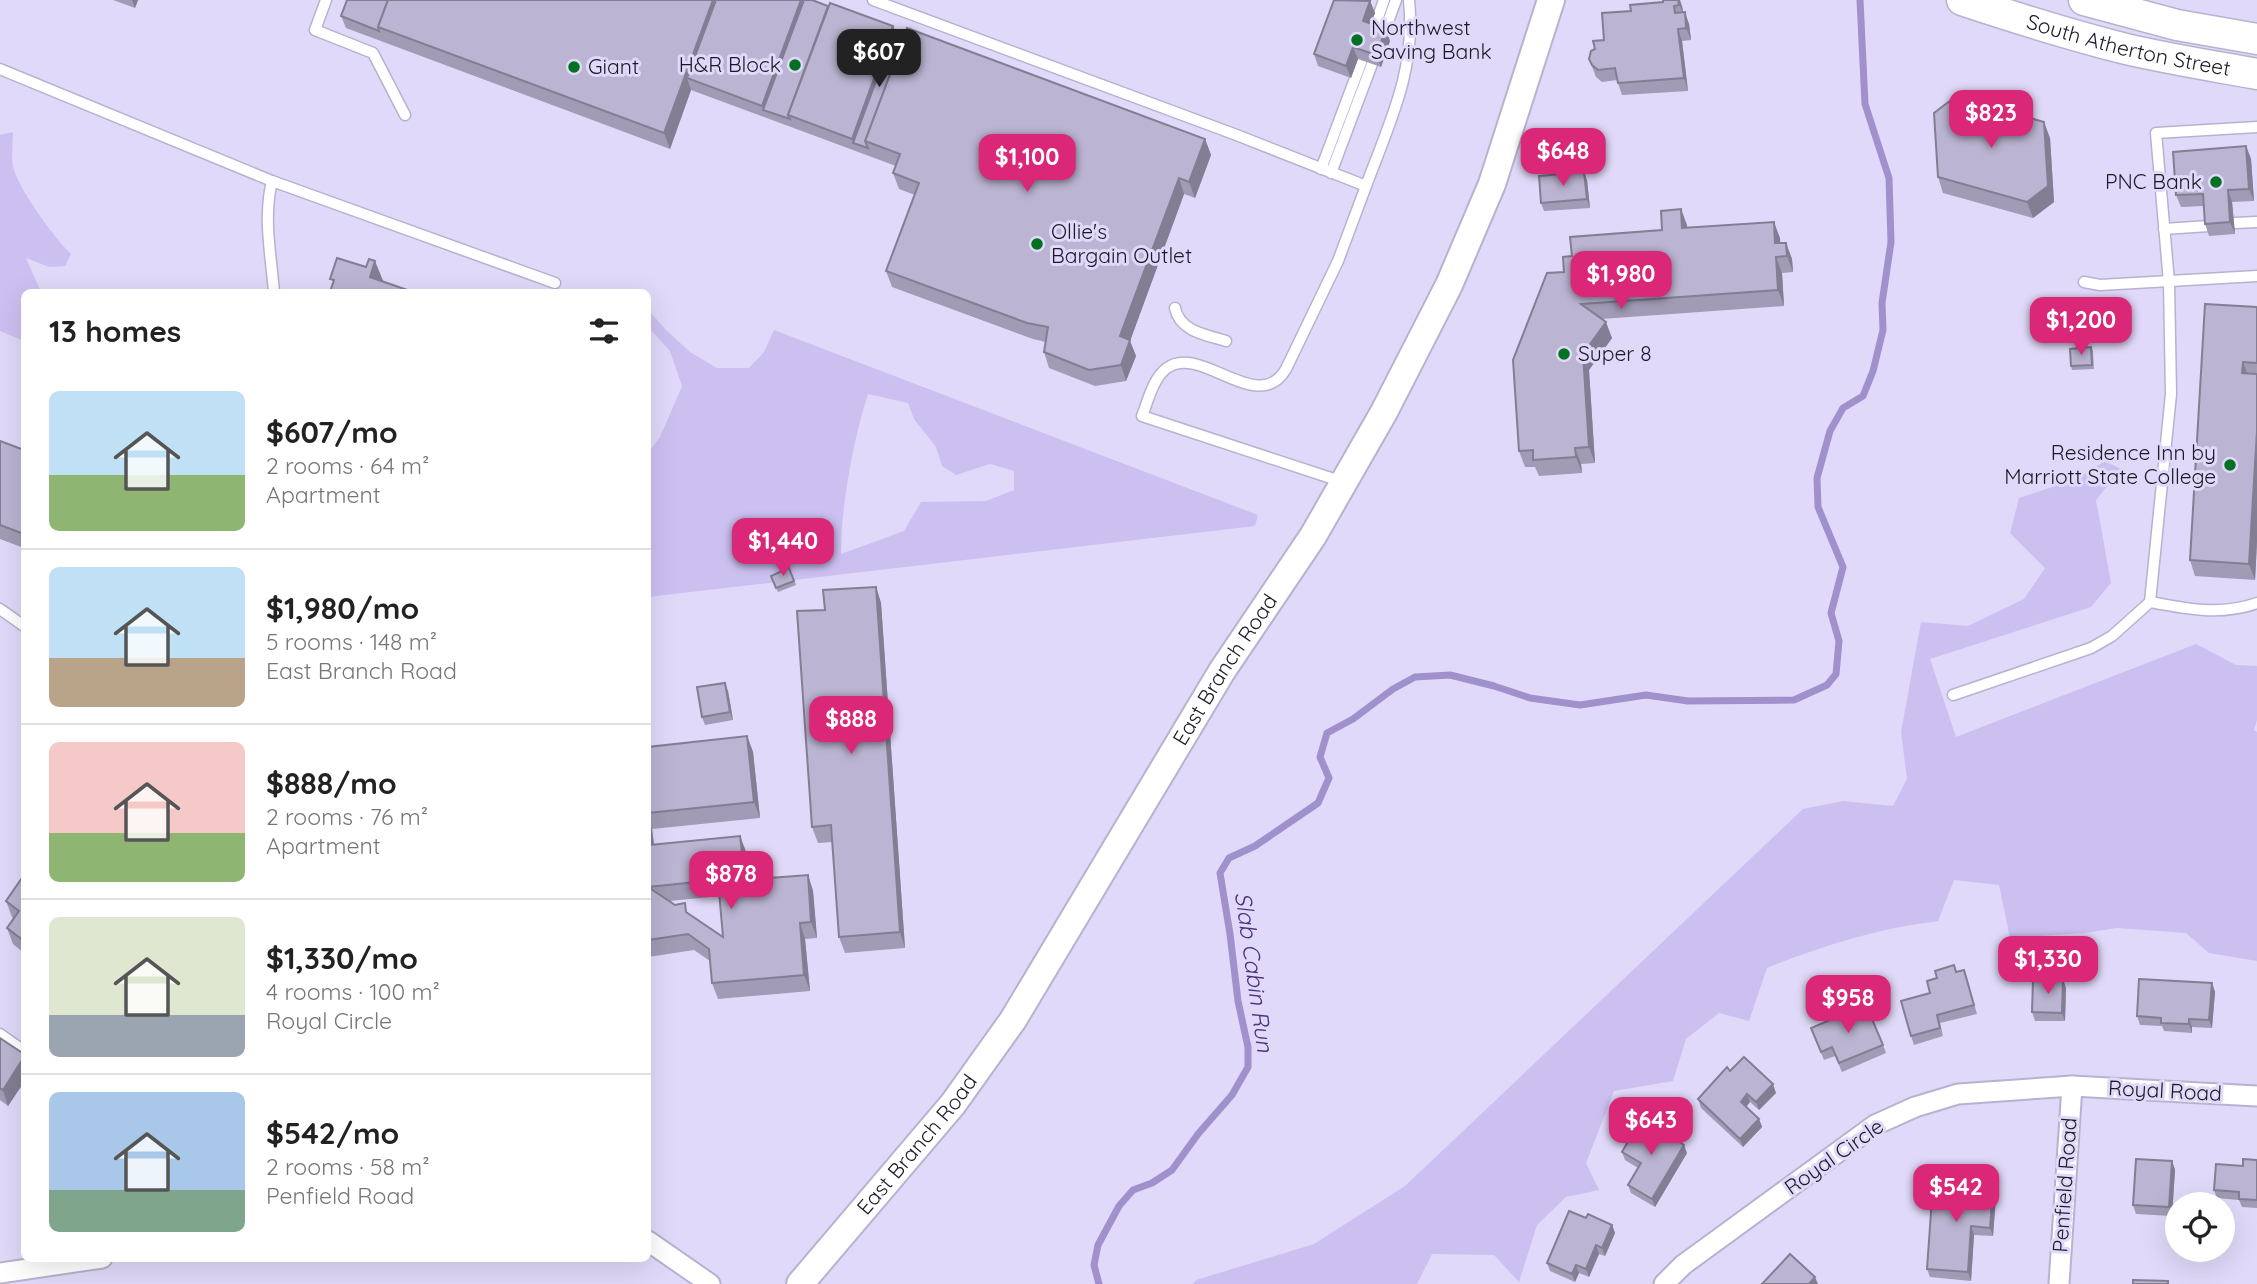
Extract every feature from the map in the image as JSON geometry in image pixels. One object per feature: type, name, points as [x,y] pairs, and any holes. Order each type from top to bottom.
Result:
[{"type":"main road","name":"East Branch Road","points":[[800,1284],[953,1104],[1013,1020],[1222,671],[1313,536],[1384,412],[1449,285],[1492,184],[1551,0]]},
{"type":"main road","name":"South Atherton Street","points":[[1962,0],[2124,48],[2257,74]]},
{"type":"main road","name":"South Atherton Street","points":[[2084,0],[2165,22],[2257,39]]},
{"type":"main road","points":[[2224,34],[2244,29],[2257,22]]},
{"type":"street","name":"Royal Road","points":[[2072,1086],[2257,1096]]},
{"type":"street","name":"Royal Circle","points":[[1664,1284],[1683,1265],[1875,1125],[1915,1107],[1958,1094],[2072,1086]]},
{"type":"street","name":"Penfield Road","points":[[2059,1284],[2072,1086]]},
{"type":"street","points":[[651,1243],[710,1284]]},
{"type":"street","points":[[0,1273],[75,1262]]},
{"type":"lane","points":[[326,0],[315,30],[373,53],[405,115]]},
{"type":"lane","points":[[873,0],[1366,186]]},
{"type":"lane","points":[[1384,0],[1377,36],[1396,0]]},
{"type":"lane","points":[[1343,482],[1142,416],[1161,373],[1174,364],[1192,364],[1256,386],[1269,386],[1279,380],[1338,261],[1406,76],[1410,40],[1409,0]]},
{"type":"lane","points":[[1326,171],[1367,62]]},
{"type":"lane","points":[[0,69],[272,181],[555,283]]},
{"type":"lane","points":[[1953,695],[2091,648],[2112,636],[2150,602],[2171,394],[2169,282],[2155,133],[2257,127]]},
{"type":"lane","points":[[272,181],[267,200],[267,219],[274,289]]},
{"type":"lane","points":[[2234,223],[2257,222]]},
{"type":"lane","points":[[2164,229],[2208,226]]},
{"type":"lane","points":[[2084,282],[2100,285],[2257,276]]},
{"type":"lane","points":[[1175,308],[1177,316],[1185,326],[1226,341]]},
{"type":"lane","points":[[2150,602],[2223,611],[2257,603]]},
{"type":"lane","points":[[0,609],[21,624]]},
{"type":"lane","points":[[0,1034],[21,1049]]},
{"type":"shaded area","points":[[13,132],[12,162],[16,175],[37,212],[71,254],[65,266],[49,267],[26,258],[40,289],[21,289],[21,340],[0,331],[0,135]]},
{"type":"shaded area","points":[[651,313],[690,352],[717,368],[749,368],[764,352],[774,330],[1258,515],[1255,526],[651,597],[651,449],[660,437],[682,386],[670,351],[651,330]],"holes":[[[868,394],[908,403],[914,419],[936,447],[942,466],[956,475],[990,464],[1014,471],[1014,490],[986,501],[921,502],[904,531],[841,554],[849,473]]]},
{"type":"shaded area","points":[[2105,461],[2121,469],[2096,500],[2111,583],[2091,607],[1930,659],[1956,737],[2196,644],[2236,665],[2257,666],[2257,720],[2254,730],[2257,732],[2257,961],[2209,953],[2186,933],[2117,928],[2010,938],[1999,885],[1954,880],[1938,921],[1851,939],[1767,968],[1749,1021],[1719,1013],[1686,1039],[1673,1081],[1614,1091],[1586,1163],[1599,1190],[1566,1197],[1537,1225],[1519,1282],[1494,1255],[1432,1254],[1417,1284],[1193,1284],[1196,1280],[1314,1244],[1405,1186],[1803,809],[1843,801],[1893,806],[1907,779],[1901,732],[1921,622],[1968,626],[2024,599],[2045,568],[2010,533],[2019,498],[2077,479]]},
{"type":"building","points":[[347,0],[388,0],[379,31],[341,16]]},
{"type":"building","name":"Giant","points":[[388,0],[713,0],[664,133],[378,27]]},
{"type":"building","points":[[716,0],[801,0],[762,106],[687,78]]},
{"type":"building","name":"H&R Block","points":[[804,0],[828,6],[788,115],[790,119],[763,110]]},
{"type":"building","name":"Northwest Saving Bank","points":[[1334,0],[1370,1],[1363,21],[1386,29],[1376,55],[1353,47],[1346,66],[1314,54]]},
{"type":"building","points":[[1678,0],[1679,5],[1674,6],[1675,13],[1685,12],[1686,28],[1678,29],[1684,78],[1618,83],[1615,68],[1598,70],[1592,65],[1589,59],[1591,51],[1595,49],[1593,41],[1604,40],[1602,13],[1631,11],[1630,5]]},
{"type":"building","points":[[830,3],[893,26],[852,139],[788,115]]},
{"type":"building","name":"Ollie's Bargain Outlet","points":[[907,28],[1205,139],[1189,182],[1179,178],[1120,336],[1130,340],[1121,365],[1089,370],[1044,352],[1048,327],[1027,323],[886,271],[919,183],[893,173],[900,154],[865,141]]},
{"type":"building","points":[[895,30],[905,34],[865,141],[868,148],[853,143]]},
{"type":"building","points":[[1955,97],[2044,122],[2048,186],[2027,202],[1938,177],[1934,113]]},
{"type":"building","name":"PNC Bank","points":[[2246,146],[2249,189],[2228,190],[2230,222],[2205,224],[2203,194],[2176,195],[2173,152]]},
{"type":"building","points":[[1584,172],[1587,199],[1541,203],[1539,176]]},
{"type":"building","name":"Super 8","points":[[1681,209],[1682,228],[1774,222],[1775,243],[1786,243],[1787,256],[1776,257],[1778,290],[1581,304],[1606,322],[1583,354],[1589,447],[1575,448],[1576,457],[1533,460],[1533,450],[1519,451],[1513,360],[1547,273],[1564,272],[1563,257],[1572,256],[1570,237],[1662,230],[1661,211]]},
{"type":"building","points":[[337,258],[366,267],[369,259],[375,261],[370,277],[404,289],[331,289],[334,280],[330,279]]},
{"type":"building","name":"Residence Inn by Marriott State College","points":[[2205,304],[2257,307],[2257,363],[2243,362],[2242,373],[2257,374],[2257,431],[2249,564],[2190,560]]},
{"type":"building","points":[[2091,347],[2092,365],[2071,366],[2070,349]]},
{"type":"building","points":[[0,441],[21,449],[21,533],[0,525]]},
{"type":"building","points":[[789,568],[794,581],[776,588],[771,576]]},
{"type":"building","points":[[876,587],[900,932],[839,937],[831,825],[812,827],[797,611],[825,610],[823,590]]},
{"type":"building","points":[[725,683],[730,712],[702,717],[697,687]]},
{"type":"building","points":[[747,736],[754,802],[651,813],[651,747]]},
{"type":"building","points":[[740,836],[745,877],[651,887],[651,845]]},
{"type":"building","points":[[808,875],[811,922],[800,923],[804,975],[712,983],[709,949],[688,934],[651,940],[651,889],[675,905],[685,903],[686,912],[723,937],[719,891],[771,887],[770,878]]},
{"type":"building","points":[[21,879],[21,939],[7,928],[19,911],[6,901]]},
{"type":"building","points":[[1954,965],[1956,972],[1964,970],[1974,1005],[1937,1015],[1940,1028],[1911,1036],[1901,1001],[1930,993],[1927,981],[1937,978],[1935,971]]},
{"type":"building","points":[[2033,979],[2063,979],[2062,1013],[2032,1012]]},
{"type":"building","points":[[2139,979],[2212,983],[2209,1020],[2189,1019],[2189,1024],[2161,1023],[2161,1018],[2137,1016]]},
{"type":"building","points":[[1866,1005],[1883,1045],[1839,1063],[1832,1047],[1821,1052],[1811,1028]]},
{"type":"building","points":[[0,1038],[21,1052],[21,1062],[3,1090],[0,1088]]},
{"type":"building","points":[[1744,1057],[1773,1084],[1756,1102],[1747,1094],[1741,1102],[1759,1119],[1740,1139],[1698,1099],[1727,1067],[1730,1071]]},
{"type":"building","points":[[1641,1119],[1684,1145],[1652,1199],[1628,1185],[1641,1163],[1622,1152]]},
{"type":"building","points":[[2136,1159],[2172,1161],[2170,1192],[2165,1192],[2165,1207],[2133,1205]]},
{"type":"building","points":[[2243,1159],[2257,1160],[2257,1200],[2239,1199],[2239,1192],[2214,1190],[2216,1164],[2243,1166]]},
{"type":"building","points":[[1933,1184],[1993,1189],[1990,1228],[1971,1226],[1968,1272],[1927,1269]]},
{"type":"building","points":[[1569,1211],[1586,1218],[1588,1214],[1612,1225],[1602,1248],[1596,1245],[1586,1269],[1576,1265],[1572,1274],[1547,1263]]},
{"type":"building","points":[[1790,1254],[1815,1277],[1809,1284],[1762,1284]]},
{"type":"building","points":[[2133,1280],[2168,1281],[2168,1284],[2133,1284]]},
{"type":"waterway","name":"Slab Cabin Run","points":[[1099,1284],[1094,1265],[1098,1245],[1119,1206],[1133,1190],[1152,1183],[1172,1170],[1198,1134],[1232,1095],[1248,1067],[1248,1047],[1238,1001],[1220,873],[1229,858],[1255,846],[1318,803],[1329,778],[1320,757],[1327,733],[1353,719],[1393,689],[1415,677],[1450,675],[1530,698],[1580,705],[1646,695],[1688,701],[1794,700],[1827,685],[1836,674],[1839,641],[1831,613],[1843,567],[1818,507],[1817,478],[1830,431],[1843,408],[1863,396],[1873,371],[1883,330],[1882,303],[1891,242],[1889,178],[1865,104],[1860,0]]},
{"type":"place","name":"Northwest Saving Bank","points":[[1357,40]]},
{"type":"place","name":"H&R Block","points":[[795,65]]},
{"type":"place","name":"Giant","points":[[574,67]]},
{"type":"place","name":"PNC Bank","points":[[2216,182]]},
{"type":"place","name":"Ollie's Bargain Outlet","points":[[1037,244]]},
{"type":"place","name":"Super 8","points":[[1564,354]]},
{"type":"place","name":"Residence Inn by Marriott State College","points":[[2230,465]]}]
